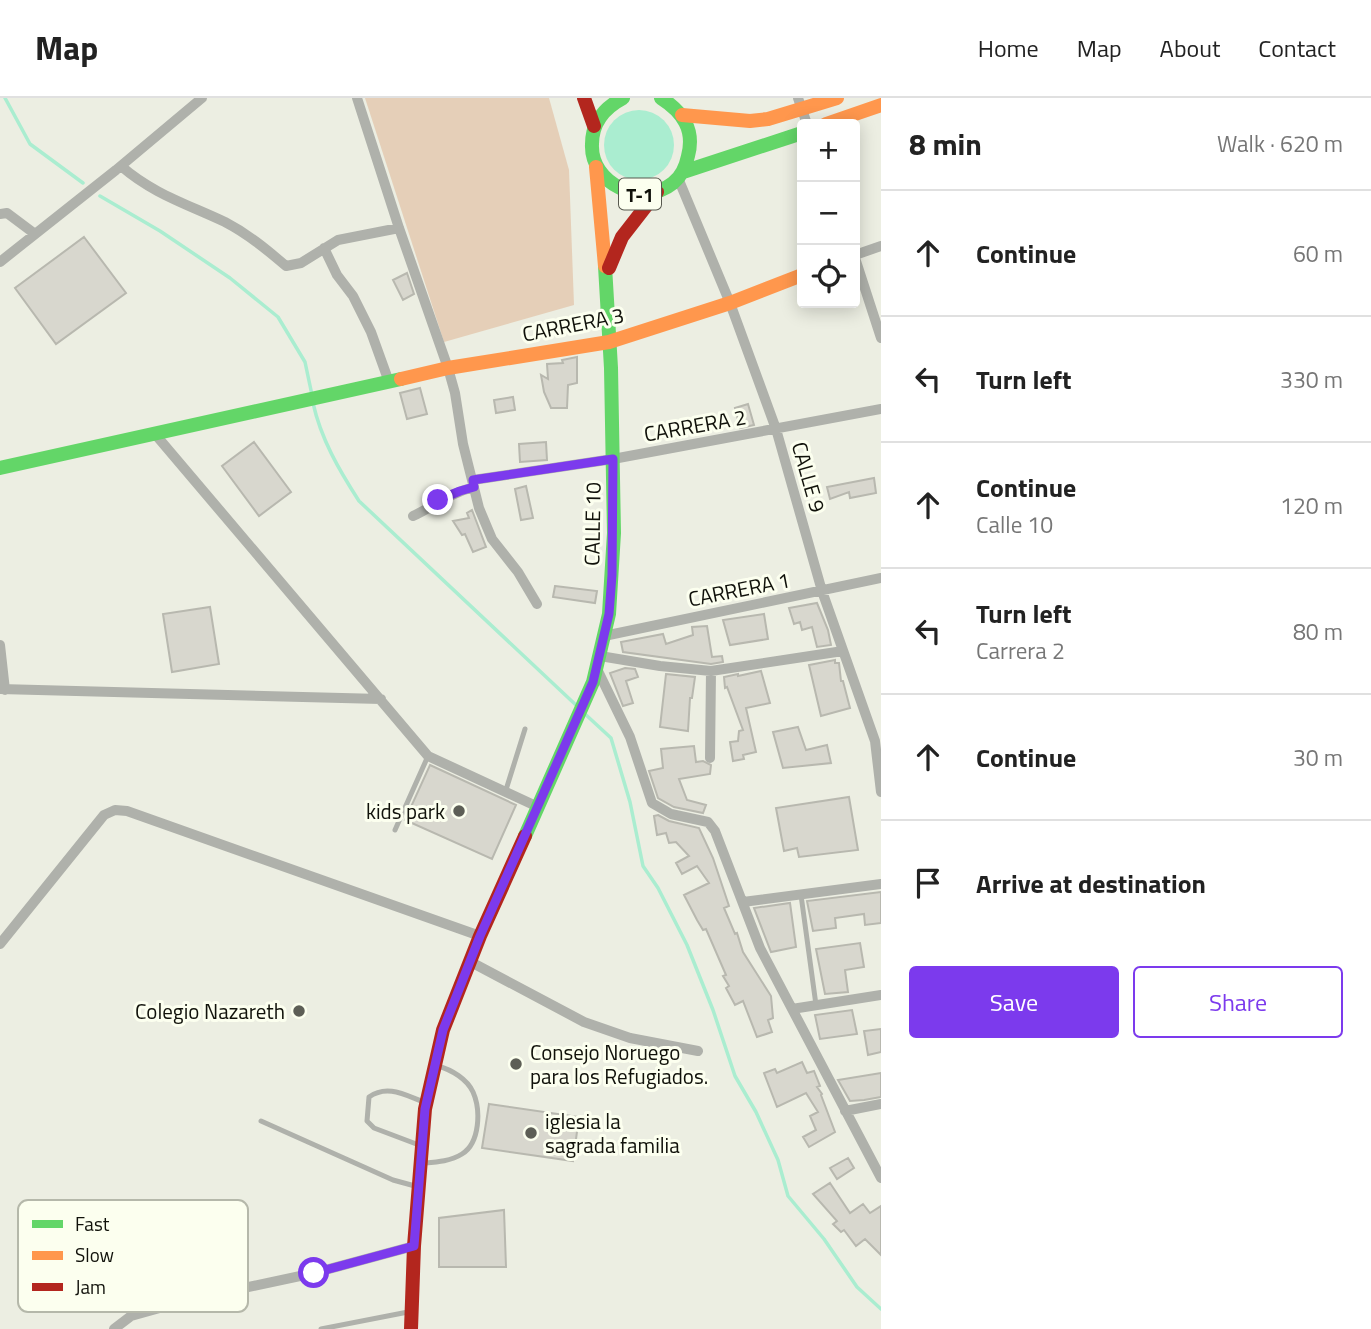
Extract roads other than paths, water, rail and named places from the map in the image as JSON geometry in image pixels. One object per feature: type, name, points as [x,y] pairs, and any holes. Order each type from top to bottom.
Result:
[{"type":"main road","name":"T-1","points":[[584,98],[594,126],[591,153],[596,167],[609,183],[628,193],[657,192],[680,175],[797,135]]},
{"type":"main road","points":[[594,126],[602,112],[623,98]]},
{"type":"main road","points":[[661,98],[672,104],[682,115],[750,121],[802,111],[837,98]]},
{"type":"main road","points":[[840,119],[881,105]]},
{"type":"main road","name":"T-1","points":[[680,175],[690,158],[691,143],[689,128],[682,115]]},
{"type":"main road","name":"CALLE 10","points":[[411,1329],[414,1246],[426,1102],[443,1030],[469,961],[596,669],[604,636],[612,575],[613,459],[606,281],[596,167]]},
{"type":"main road","name":"CALLE 10","points":[[606,281],[616,245],[657,192]]},
{"type":"main road","name":"CARRERA 3","points":[[0,468],[449,368],[609,342],[730,303],[797,277]]},
{"type":"street","points":[[0,262],[202,98]]},
{"type":"street","points":[[357,98],[399,228],[449,368],[463,444],[479,508],[492,539],[518,572],[537,604]]},
{"type":"street","points":[[121,166],[139,182],[162,195],[226,223],[254,239],[286,266],[301,263],[338,240],[399,228]]},
{"type":"street","name":"CALLE 9","points":[[680,175],[776,429],[822,591],[875,741],[881,792]]},
{"type":"street","points":[[0,214],[7,213],[35,234]]},
{"type":"street","points":[[860,254],[881,246]]},
{"type":"street","points":[[324,248],[371,332],[388,382]]},
{"type":"street","points":[[860,272],[881,338]]},
{"type":"street","name":"CARRERA 2","points":[[413,516],[438,500],[473,484],[881,409]]},
{"type":"street","points":[[155,433],[428,756],[536,806]]},
{"type":"street","name":"CARRERA 1","points":[[604,636],[881,578]]},
{"type":"street","points":[[0,645],[2,689],[382,699]]},
{"type":"street","points":[[843,651],[711,670],[660,666],[596,669],[630,737],[652,803],[671,814],[708,822],[713,827],[760,948],[881,1178]]},
{"type":"street","points":[[710,758],[711,670]]},
{"type":"street","points":[[0,944],[104,815],[115,810],[127,811],[480,936]]},
{"type":"street","points":[[743,902],[881,884]]},
{"type":"street","points":[[469,961],[584,1022],[630,1038],[698,1051]]},
{"type":"street","points":[[792,1009],[881,995]]},
{"type":"street","points":[[845,1111],[881,1104]]},
{"type":"street","points":[[248,1287],[314,1273],[414,1246]]},
{"type":"street","points":[[114,1329],[131,1315],[142,1312]]},
{"type":"lane","points":[[505,793],[525,729]]},
{"type":"lane","points":[[395,830],[428,756]]},
{"type":"lane","points":[[801,895],[816,1005]]},
{"type":"lane","points":[[421,1164],[451,1160],[465,1153],[473,1141],[477,1121],[472,1091],[461,1078],[448,1069],[435,1065]]},
{"type":"lane","points":[[422,1146],[374,1128],[368,1121],[367,1111],[369,1097],[378,1091],[394,1091],[426,1102]]},
{"type":"lane","points":[[261,1121],[393,1180],[419,1187]]},
{"type":"lane","points":[[321,1329],[411,1311]]},
{"type":"waterway","points":[[5,98],[30,144],[83,183]]},
{"type":"waterway","points":[[100,196],[160,231],[230,278],[278,317],[305,362],[312,395]]},
{"type":"waterway","points":[[313,403],[332,454],[359,501],[577,706]]},
{"type":"waterway","points":[[585,714],[611,738],[630,802],[643,866],[658,888],[687,945],[735,1076],[756,1112],[778,1160],[788,1196],[824,1239],[857,1287],[881,1309]]},
{"type":"place","name":"kids park","points":[[459,811]]},
{"type":"place","name":"Colegio Nazareth","points":[[299,1011]]},
{"type":"place","name":"Consejo Noruego para los Refugiados.","points":[[516,1064]]},
{"type":"place","name":"iglesia la sagrada familia","points":[[531,1133]]}]
